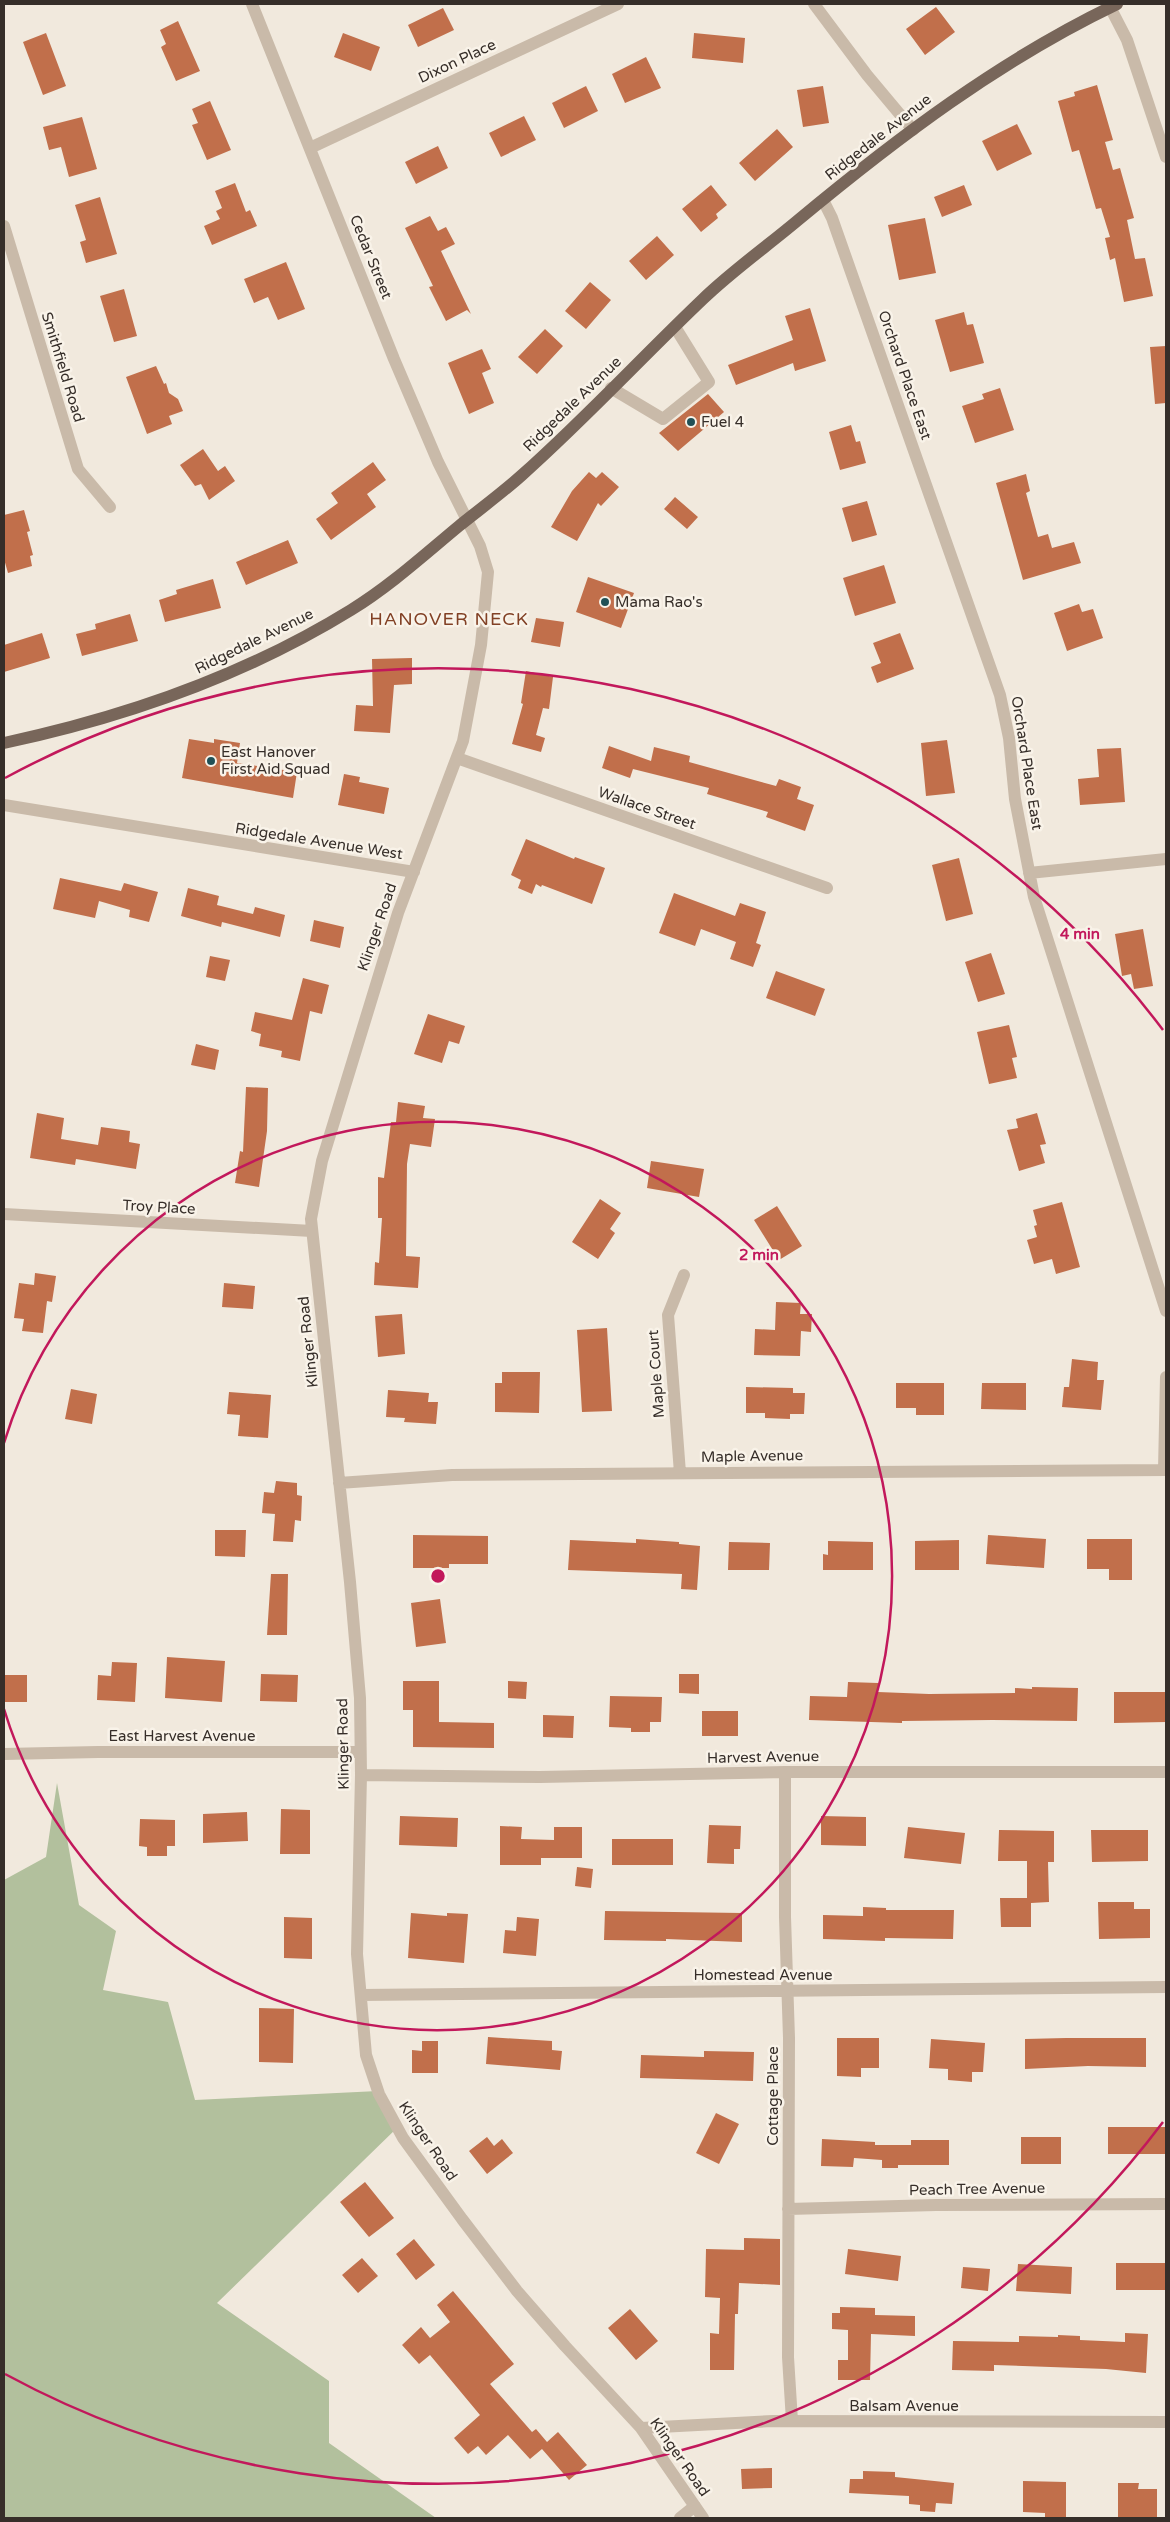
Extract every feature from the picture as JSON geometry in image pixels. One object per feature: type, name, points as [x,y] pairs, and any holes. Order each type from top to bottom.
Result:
[{"type":"main road","name":"Ridgedale Avenue","points":[[4,743],[110,718],[172,697],[302,639],[354,608],[400,576],[522,475],[707,296],[823,200],[966,90],[1038,44],[1114,6]]},
{"type":"street","name":"Cedar Street","points":[[252,4],[394,359],[438,462],[467,520]]},
{"type":"street","name":"Dixon Place","points":[[310,148],[618,4]]},
{"type":"street","points":[[814,4],[867,75],[912,130]]},
{"type":"street","points":[[1114,6],[1166,157]]},
{"type":"street","name":"Orchard Place East","points":[[823,200],[832,218],[1000,695],[1010,738],[1014,799],[1034,897],[1166,1311]]},
{"type":"street","name":"Smithfield Road","points":[[4,226],[78,469],[110,507]]},
{"type":"street","points":[[611,388],[663,419],[709,382],[675,327]]},
{"type":"street","name":"Ridgedale Avenue West","points":[[4,805],[414,872],[463,741],[481,644],[488,572],[480,546],[467,520]]},
{"type":"street","name":"Wallace Street","points":[[457,758],[827,888]]},
{"type":"street","points":[[1029,873],[1166,858]]},
{"type":"street","name":"Klinger Road","points":[[414,872],[398,913],[322,1161],[311,1219],[353,1611],[360,1698],[361,1775],[357,1954],[366,2055],[379,2094],[403,2138],[517,2291],[641,2428],[703,2518]]},
{"type":"street","name":"Troy Place","points":[[4,1214],[312,1232]]},
{"type":"street","name":"Maple Court","points":[[680,1473],[668,1315],[684,1275]]},
{"type":"street","points":[[1165,1470],[1166,1376]]},
{"type":"street","name":"Maple Avenue","points":[[338,1483],[452,1475],[1165,1470]]},
{"type":"street","name":"East Harvest Avenue","points":[[4,1754],[360,1752]]},
{"type":"street","name":"Harvest Avenue","points":[[361,1775],[540,1778],[785,1772],[1166,1772]]},
{"type":"street","name":"Cottage Place","points":[[785,1772],[788,1991],[788,2357],[792,2421]]},
{"type":"street","name":"Homestead Avenue","points":[[361,1995],[1166,1986]]},
{"type":"street","name":"Peach Tree Avenue","points":[[788,2209],[936,2205],[1166,2204]]},
{"type":"street","name":"Balsam Avenue","points":[[641,2428],[792,2421],[1166,2422]]},
{"type":"street","points":[[680,2518],[695,2506]]},
{"type":"green space","points":[[57,1783],[79,1905],[116,1931],[103,1990],[168,2002],[195,2100],[378,2091],[399,2126],[217,2303],[329,2381],[329,2443],[436,2518],[4,2518],[4,1880],[46,1857]]},
{"type":"building","points":[[936,7],[955,32],[925,55],[906,29]]},
{"type":"building","points":[[443,8],[454,30],[418,47],[408,25]]},
{"type":"building","points":[[178,21],[200,71],[176,81],[161,47],[166,44],[160,30]]},
{"type":"building","points":[[46,33],[66,86],[43,95],[23,42]]},
{"type":"building","points":[[343,33],[380,47],[371,71],[334,57]]},
{"type":"building","points":[[694,33],[745,38],[743,63],[692,58]]},
{"type":"building","points":[[646,57],[661,88],[625,103],[612,74]]},
{"type":"building","points":[[1097,85],[1113,140],[1105,142],[1113,170],[1120,168],[1134,218],[1127,220],[1135,259],[1145,258],[1153,296],[1124,302],[1115,258],[1110,260],[1105,238],[1110,237],[1101,208],[1096,209],[1079,150],[1072,152],[1058,101],[1075,96],[1074,92]]},
{"type":"building","points":[[586,86],[598,111],[564,128],[552,103]]},
{"type":"building","points":[[823,86],[829,123],[803,127],[797,90]]},
{"type":"building","points":[[210,101],[231,150],[207,160],[192,125],[198,123],[192,109]]},
{"type":"building","points":[[524,116],[536,140],[501,157],[489,133]]},
{"type":"building","points":[[82,117],[97,169],[69,177],[61,147],[49,150],[43,127]]},
{"type":"building","points":[[1017,124],[1032,154],[997,171],[982,141]]},
{"type":"building","points":[[777,129],[793,147],[755,181],[739,163]]},
{"type":"building","points":[[438,146],[448,168],[416,184],[405,162]]},
{"type":"building","points":[[235,183],[246,212],[250,210],[257,226],[212,245],[204,226],[220,219],[216,211],[222,208],[215,191]]},
{"type":"building","points":[[711,185],[727,205],[716,214],[718,218],[701,232],[682,209]]},
{"type":"building","points":[[964,185],[972,205],[942,217],[934,197]]},
{"type":"building","points":[[100,197],[117,254],[86,263],[80,242],[86,240],[75,205]]},
{"type":"building","points":[[430,216],[438,231],[446,227],[455,244],[441,251],[471,314],[467,310],[446,321],[429,287],[433,286],[405,228]]},
{"type":"building","points":[[925,218],[936,273],[899,280],[888,225]]},
{"type":"building","points":[[657,236],[674,255],[646,280],[629,261]]},
{"type":"building","points":[[286,262],[305,309],[278,320],[268,297],[254,303],[244,279]]},
{"type":"building","points":[[590,282],[611,300],[586,329],[565,311]]},
{"type":"building","points":[[124,289],[137,336],[114,342],[100,296]]},
{"type":"building","points":[[810,308],[826,361],[795,371],[793,363],[736,385],[728,365],[793,340],[785,316]]},
{"type":"building","points":[[964,312],[967,325],[973,324],[984,363],[950,372],[935,320]]},
{"type":"building","points":[[545,329],[563,346],[537,374],[518,357]]},
{"type":"building","points":[[1166,346],[1166,403],[1155,404],[1150,347]]},
{"type":"building","points":[[482,349],[491,369],[482,373],[494,403],[469,414],[448,363]]},
{"type":"building","points":[[156,366],[164,384],[166,383],[169,393],[178,399],[183,411],[169,416],[172,424],[147,434],[126,377]]},
{"type":"building","points":[[1000,388],[1014,430],[975,443],[962,406],[984,399],[982,394]]},
{"type":"building","name":"Fuel 4","points":[[708,394],[724,412],[678,451],[659,433]]},
{"type":"building","points":[[851,425],[856,442],[860,441],[866,463],[840,470],[829,432]]},
{"type":"building","points":[[203,449],[218,471],[225,466],[235,481],[209,500],[201,484],[195,486],[180,465]]},
{"type":"building","points":[[373,462],[386,480],[367,494],[376,507],[331,540],[316,519],[338,503],[331,493]]},
{"type":"building","points":[[589,472],[596,478],[602,472],[619,487],[601,506],[598,503],[577,541],[551,527],[572,491]]},
{"type":"building","points":[[1026,474],[1030,491],[1026,493],[1038,537],[1048,534],[1052,548],[1074,542],[1081,563],[1023,580],[996,483]]},
{"type":"building","points":[[675,497],[698,517],[687,529],[664,509]]},
{"type":"building","points":[[867,501],[877,535],[852,542],[842,508]]},
{"type":"building","points":[[24,510],[30,531],[27,532],[33,555],[30,556],[32,566],[8,573],[4,559],[4,515]]},
{"type":"building","points":[[288,540],[298,563],[246,585],[236,562]]},
{"type":"building","points":[[884,565],[896,603],[855,616],[843,578]]},
{"type":"building","name":"Mama Rao's","points":[[588,577],[634,593],[621,628],[576,612]]},
{"type":"building","points":[[213,579],[221,608],[165,622],[159,600],[177,594],[176,590]]},
{"type":"building","points":[[1079,604],[1082,612],[1093,609],[1103,638],[1067,651],[1054,613]]},
{"type":"building","points":[[130,614],[138,641],[82,656],[76,634],[96,629],[95,624]]},
{"type":"building","points":[[536,618],[564,622],[560,647],[531,642]]},
{"type":"building","points":[[42,633],[50,658],[4,672],[4,645]]},
{"type":"building","points":[[900,633],[914,669],[877,683],[871,667],[881,663],[873,643]]},
{"type":"building","points":[[412,658],[412,684],[394,685],[390,733],[354,731],[356,705],[373,706],[372,659]]},
{"type":"building","points":[[526,671],[553,677],[549,709],[543,708],[536,735],[545,738],[541,752],[512,744],[523,704],[521,703]]},
{"type":"building","points":[[189,739],[214,743],[214,739],[240,743],[237,763],[297,772],[293,798],[182,778]]},
{"type":"building","points":[[947,740],[955,793],[926,796],[921,743]]},
{"type":"building","points":[[609,746],[651,761],[654,747],[690,756],[689,762],[776,786],[779,779],[801,787],[797,799],[814,805],[805,831],[766,817],[768,812],[707,794],[709,788],[633,769],[630,778],[602,768]]},
{"type":"building","points":[[1121,748],[1125,802],[1080,805],[1078,779],[1099,777],[1097,749]]},
{"type":"building","points":[[344,774],[360,777],[359,782],[389,788],[384,814],[338,805]]},
{"type":"building","points":[[526,839],[574,859],[575,857],[605,868],[592,904],[542,885],[541,887],[536,884],[532,894],[518,888],[521,880],[511,875]]},
{"type":"building","points":[[959,858],[973,914],[946,921],[932,865]]},
{"type":"building","points":[[60,878],[121,891],[124,883],[158,892],[149,922],[129,917],[130,910],[99,901],[95,918],[53,909]]},
{"type":"building","points":[[188,888],[219,896],[217,905],[253,914],[255,907],[285,915],[280,937],[222,922],[221,927],[181,916]]},
{"type":"building","points":[[674,893],[735,916],[740,903],[766,912],[756,943],[761,945],[753,967],[730,959],[736,942],[701,929],[695,946],[659,933]]},
{"type":"building","points":[[314,920],[344,927],[340,948],[310,941]]},
{"type":"building","points":[[1143,929],[1153,986],[1134,989],[1131,974],[1122,976],[1115,934]]},
{"type":"building","points":[[991,953],[1005,994],[978,1002],[965,962]]},
{"type":"building","points":[[210,956],[230,960],[225,981],[206,977]]},
{"type":"building","points":[[776,971],[825,989],[815,1016],[766,998]]},
{"type":"building","points":[[303,978],[329,985],[322,1014],[310,1011],[300,1061],[281,1057],[282,1051],[259,1046],[261,1034],[251,1031],[255,1012],[292,1020]]},
{"type":"building","points":[[428,1014],[465,1026],[459,1044],[449,1041],[442,1063],[414,1054]]},
{"type":"building","points":[[1009,1025],[1017,1057],[1012,1058],[1017,1078],[989,1084],[977,1032]]},
{"type":"building","points":[[196,1044],[219,1050],[215,1070],[191,1065]]},
{"type":"building","points":[[246,1087],[268,1088],[267,1131],[259,1187],[235,1183],[240,1151],[243,1152]]},
{"type":"building","points":[[398,1102],[425,1106],[423,1118],[435,1119],[431,1147],[410,1144],[407,1164],[406,1256],[420,1257],[418,1288],[374,1285],[375,1262],[379,1263],[382,1218],[378,1218],[378,1177],[384,1178],[391,1122],[396,1122]]},
{"type":"building","points":[[37,1113],[64,1118],[61,1139],[98,1145],[101,1127],[130,1131],[129,1142],[140,1144],[136,1169],[76,1159],[75,1165],[30,1158]]},
{"type":"building","points":[[1037,1113],[1046,1144],[1040,1145],[1045,1163],[1019,1171],[1007,1130],[1018,1128],[1016,1119]]},
{"type":"building","points":[[651,1161],[704,1169],[699,1197],[647,1188]]},
{"type":"building","points":[[600,1199],[621,1213],[610,1229],[615,1233],[598,1259],[572,1242]]},
{"type":"building","points":[[1062,1202],[1080,1267],[1056,1274],[1052,1259],[1034,1264],[1027,1240],[1037,1237],[1034,1226],[1037,1225],[1033,1210]]},
{"type":"building","points":[[777,1206],[802,1246],[779,1260],[754,1220]]},
{"type":"building","points":[[35,1273],[56,1276],[52,1302],[47,1301],[43,1333],[22,1331],[24,1319],[14,1318],[19,1283],[34,1285]]},
{"type":"building","points":[[224,1283],[255,1286],[253,1309],[222,1307]]},
{"type":"building","points":[[776,1302],[801,1303],[800,1314],[812,1314],[811,1332],[801,1331],[800,1356],[754,1355],[755,1329],[775,1330]]},
{"type":"building","points":[[402,1314],[405,1354],[378,1357],[375,1316]]},
{"type":"building","points":[[607,1328],[612,1411],[582,1412],[577,1330]]},
{"type":"building","points":[[1072,1359],[1098,1362],[1097,1380],[1104,1380],[1101,1410],[1062,1407],[1064,1387],[1069,1387]]},
{"type":"building","points":[[502,1372],[540,1372],[539,1413],[495,1412],[495,1383],[502,1383]]},
{"type":"building","points":[[896,1383],[944,1383],[944,1415],[916,1415],[916,1408],[896,1408]]},
{"type":"building","points":[[982,1383],[1026,1383],[1026,1410],[981,1409]]},
{"type":"building","points":[[746,1387],[793,1388],[793,1393],[805,1393],[804,1414],[790,1414],[790,1419],[765,1418],[765,1413],[746,1413]]},
{"type":"building","points":[[71,1389],[97,1394],[92,1424],[65,1419]]},
{"type":"building","points":[[388,1390],[429,1393],[428,1402],[438,1402],[436,1424],[404,1422],[405,1418],[386,1417]]},
{"type":"building","points":[[229,1392],[271,1395],[268,1438],[238,1436],[240,1415],[227,1414]]},
{"type":"building","points":[[276,1481],[297,1483],[297,1495],[302,1496],[301,1521],[295,1520],[293,1542],[273,1541],[275,1514],[262,1513],[264,1492],[274,1493]]},
{"type":"building","points":[[215,1530],[246,1530],[245,1557],[215,1556]]},
{"type":"building","points":[[413,1535],[488,1536],[488,1564],[449,1564],[449,1568],[413,1568]]},
{"type":"building","points":[[988,1535],[1046,1539],[1044,1568],[986,1564]]},
{"type":"building","points":[[636,1539],[679,1542],[679,1544],[700,1546],[697,1590],[681,1589],[682,1574],[568,1570],[570,1540],[636,1543]]},
{"type":"building","points":[[1087,1539],[1132,1539],[1132,1580],[1109,1580],[1109,1569],[1087,1569]]},
{"type":"building","points":[[959,1540],[959,1570],[915,1570],[915,1541]]},
{"type":"building","points":[[828,1541],[873,1542],[873,1570],[823,1570],[823,1554],[828,1555]]},
{"type":"building","points":[[729,1542],[770,1543],[769,1570],[728,1570]]},
{"type":"building","points":[[271,1574],[288,1574],[287,1635],[267,1635]]},
{"type":"building","points":[[440,1599],[446,1643],[416,1647],[411,1603]]},
{"type":"building","points":[[167,1657],[225,1661],[222,1702],[165,1698]]},
{"type":"building","points":[[112,1662],[137,1663],[135,1702],[97,1700],[98,1675],[111,1676]]},
{"type":"building","points":[[261,1674],[298,1675],[297,1702],[260,1701]]},
{"type":"building","points":[[679,1674],[699,1674],[699,1694],[679,1693]]},
{"type":"building","points":[[4,1675],[27,1675],[27,1702],[4,1702]]},
{"type":"building","points":[[403,1681],[439,1681],[439,1722],[494,1723],[494,1748],[413,1747],[413,1710],[403,1710]]},
{"type":"building","points":[[508,1681],[527,1682],[526,1699],[508,1698]]},
{"type":"building","points":[[848,1682],[878,1683],[878,1692],[929,1694],[1015,1693],[1015,1688],[1032,1689],[1032,1687],[1078,1688],[1077,1721],[902,1721],[902,1723],[809,1720],[810,1696],[847,1697]]},
{"type":"building","points":[[1114,1692],[1166,1692],[1166,1722],[1114,1723]]},
{"type":"building","points":[[610,1696],[662,1697],[661,1722],[650,1722],[650,1732],[631,1732],[631,1728],[609,1727]]},
{"type":"building","points":[[702,1711],[738,1711],[738,1736],[702,1736]]},
{"type":"building","points":[[543,1715],[574,1716],[573,1738],[543,1737]]},
{"type":"building","points":[[281,1809],[310,1810],[310,1854],[280,1854]]},
{"type":"building","points":[[247,1812],[248,1841],[203,1843],[203,1814]]},
{"type":"building","points":[[400,1816],[458,1818],[457,1847],[399,1845]]},
{"type":"building","points":[[821,1816],[866,1817],[866,1846],[821,1845]]},
{"type":"building","points":[[140,1819],[175,1820],[175,1846],[167,1846],[167,1856],[147,1856],[147,1847],[139,1846]]},
{"type":"building","points":[[709,1825],[741,1826],[740,1849],[734,1849],[734,1864],[707,1863]]},
{"type":"building","points":[[500,1826],[522,1827],[521,1839],[554,1840],[554,1827],[582,1827],[582,1858],[541,1858],[541,1865],[500,1865]]},
{"type":"building","points":[[908,1827],[965,1833],[961,1864],[904,1858]]},
{"type":"building","points":[[999,1830],[1054,1831],[1054,1862],[1048,1862],[1049,1902],[1031,1903],[1031,1927],[1001,1927],[1000,1898],[1027,1898],[1027,1861],[998,1861]]},
{"type":"building","points":[[1091,1830],[1148,1830],[1148,1861],[1092,1862]]},
{"type":"building","points":[[612,1839],[673,1839],[673,1865],[612,1865]]},
{"type":"building","points":[[577,1867],[593,1869],[591,1888],[575,1886]]},
{"type":"building","points":[[1098,1902],[1134,1902],[1134,1909],[1150,1909],[1150,1938],[1099,1939]]},
{"type":"building","points":[[863,1907],[886,1908],[886,1910],[954,1910],[953,1939],[885,1938],[885,1941],[823,1939],[823,1915],[863,1916]]},
{"type":"building","points":[[605,1911],[742,1913],[742,1942],[666,1939],[666,1941],[604,1940]]},
{"type":"building","points":[[411,1913],[447,1916],[447,1913],[468,1914],[464,1963],[408,1958]]},
{"type":"building","points":[[284,1917],[312,1918],[312,1959],[284,1958]]},
{"type":"building","points":[[517,1917],[539,1919],[536,1956],[503,1953],[505,1930],[516,1931]]},
{"type":"building","points":[[259,2008],[294,2009],[293,2063],[259,2062]]},
{"type":"building","points":[[488,2037],[552,2041],[552,2050],[562,2051],[560,2070],[486,2064]]},
{"type":"building","points":[[837,2038],[879,2038],[879,2068],[861,2068],[861,2077],[837,2076]]},
{"type":"building","points":[[1146,2038],[1146,2067],[1088,2066],[1025,2069],[1025,2039]]},
{"type":"building","points":[[931,2039],[985,2043],[983,2072],[972,2072],[972,2082],[948,2080],[948,2069],[929,2068]]},
{"type":"building","points":[[422,2041],[438,2041],[438,2073],[412,2073],[412,2050],[422,2051]]},
{"type":"building","points":[[704,2051],[754,2052],[753,2081],[640,2078],[641,2055],[704,2057]]},
{"type":"building","points":[[716,2113],[739,2124],[719,2164],[696,2153]]},
{"type":"building","points":[[1108,2127],[1166,2127],[1166,2154],[1108,2154]]},
{"type":"building","points":[[487,2137],[494,2146],[502,2139],[513,2153],[487,2174],[469,2151]]},
{"type":"building","points":[[1021,2137],[1061,2137],[1061,2164],[1021,2164]]},
{"type":"building","points":[[822,2139],[875,2142],[875,2145],[911,2145],[911,2140],[949,2140],[949,2165],[898,2165],[898,2168],[882,2168],[882,2160],[854,2158],[853,2167],[821,2166]]},
{"type":"building","points":[[365,2182],[394,2218],[369,2237],[340,2202]]},
{"type":"building","points":[[744,2238],[780,2239],[780,2285],[739,2283],[738,2314],[735,2314],[734,2370],[710,2370],[710,2333],[719,2334],[720,2298],[705,2297],[706,2249],[744,2250]]},
{"type":"building","points":[[414,2239],[435,2265],[416,2280],[396,2254]]},
{"type":"building","points":[[848,2249],[901,2256],[898,2281],[845,2274]]},
{"type":"building","points":[[362,2258],[378,2276],[358,2293],[342,2275]]},
{"type":"building","points":[[1116,2263],[1166,2263],[1166,2290],[1116,2290]]},
{"type":"building","points":[[1018,2264],[1072,2267],[1071,2294],[1016,2291]]},
{"type":"building","points":[[963,2267],[990,2269],[988,2291],[961,2288]]},
{"type":"building","points":[[453,2291],[514,2364],[490,2384],[532,2432],[536,2429],[547,2442],[558,2432],[587,2465],[569,2480],[542,2449],[530,2459],[508,2435],[486,2455],[478,2446],[468,2454],[454,2438],[480,2415],[430,2355],[419,2364],[402,2345],[421,2327],[430,2338],[450,2322],[437,2305]]},
{"type":"building","points":[[840,2307],[875,2308],[875,2315],[915,2316],[915,2336],[871,2334],[870,2380],[838,2380],[838,2360],[848,2360],[848,2330],[832,2329],[832,2313],[840,2313]]},
{"type":"building","points":[[630,2309],[658,2341],[636,2360],[608,2328]]},
{"type":"building","points":[[1125,2333],[1148,2334],[1146,2373],[1106,2369],[994,2365],[994,2371],[952,2370],[953,2341],[1019,2342],[1019,2336],[1058,2337],[1058,2335],[1080,2336],[1080,2340],[1125,2342]]},
{"type":"building","points":[[772,2468],[772,2488],[742,2489],[741,2469]]},
{"type":"building","points":[[863,2471],[895,2472],[895,2477],[954,2483],[952,2504],[936,2503],[935,2512],[920,2511],[920,2505],[909,2504],[909,2496],[849,2493],[850,2479],[863,2479]]},
{"type":"building","points":[[1023,2481],[1066,2482],[1066,2518],[1045,2518],[1045,2513],[1023,2512]]},
{"type":"building","points":[[1118,2483],[1139,2483],[1138,2489],[1157,2489],[1157,2517],[1118,2517]]},
{"type":"place","name":"Fuel 4","points":[[691,422]]},
{"type":"place","name":"Mama Rao's","points":[[605,602]]},
{"type":"place","name":"East Hanover First Aid Squad","points":[[211,761]]},
{"type":"district","name":"HANOVER NECK","points":[[449,619]]}]
